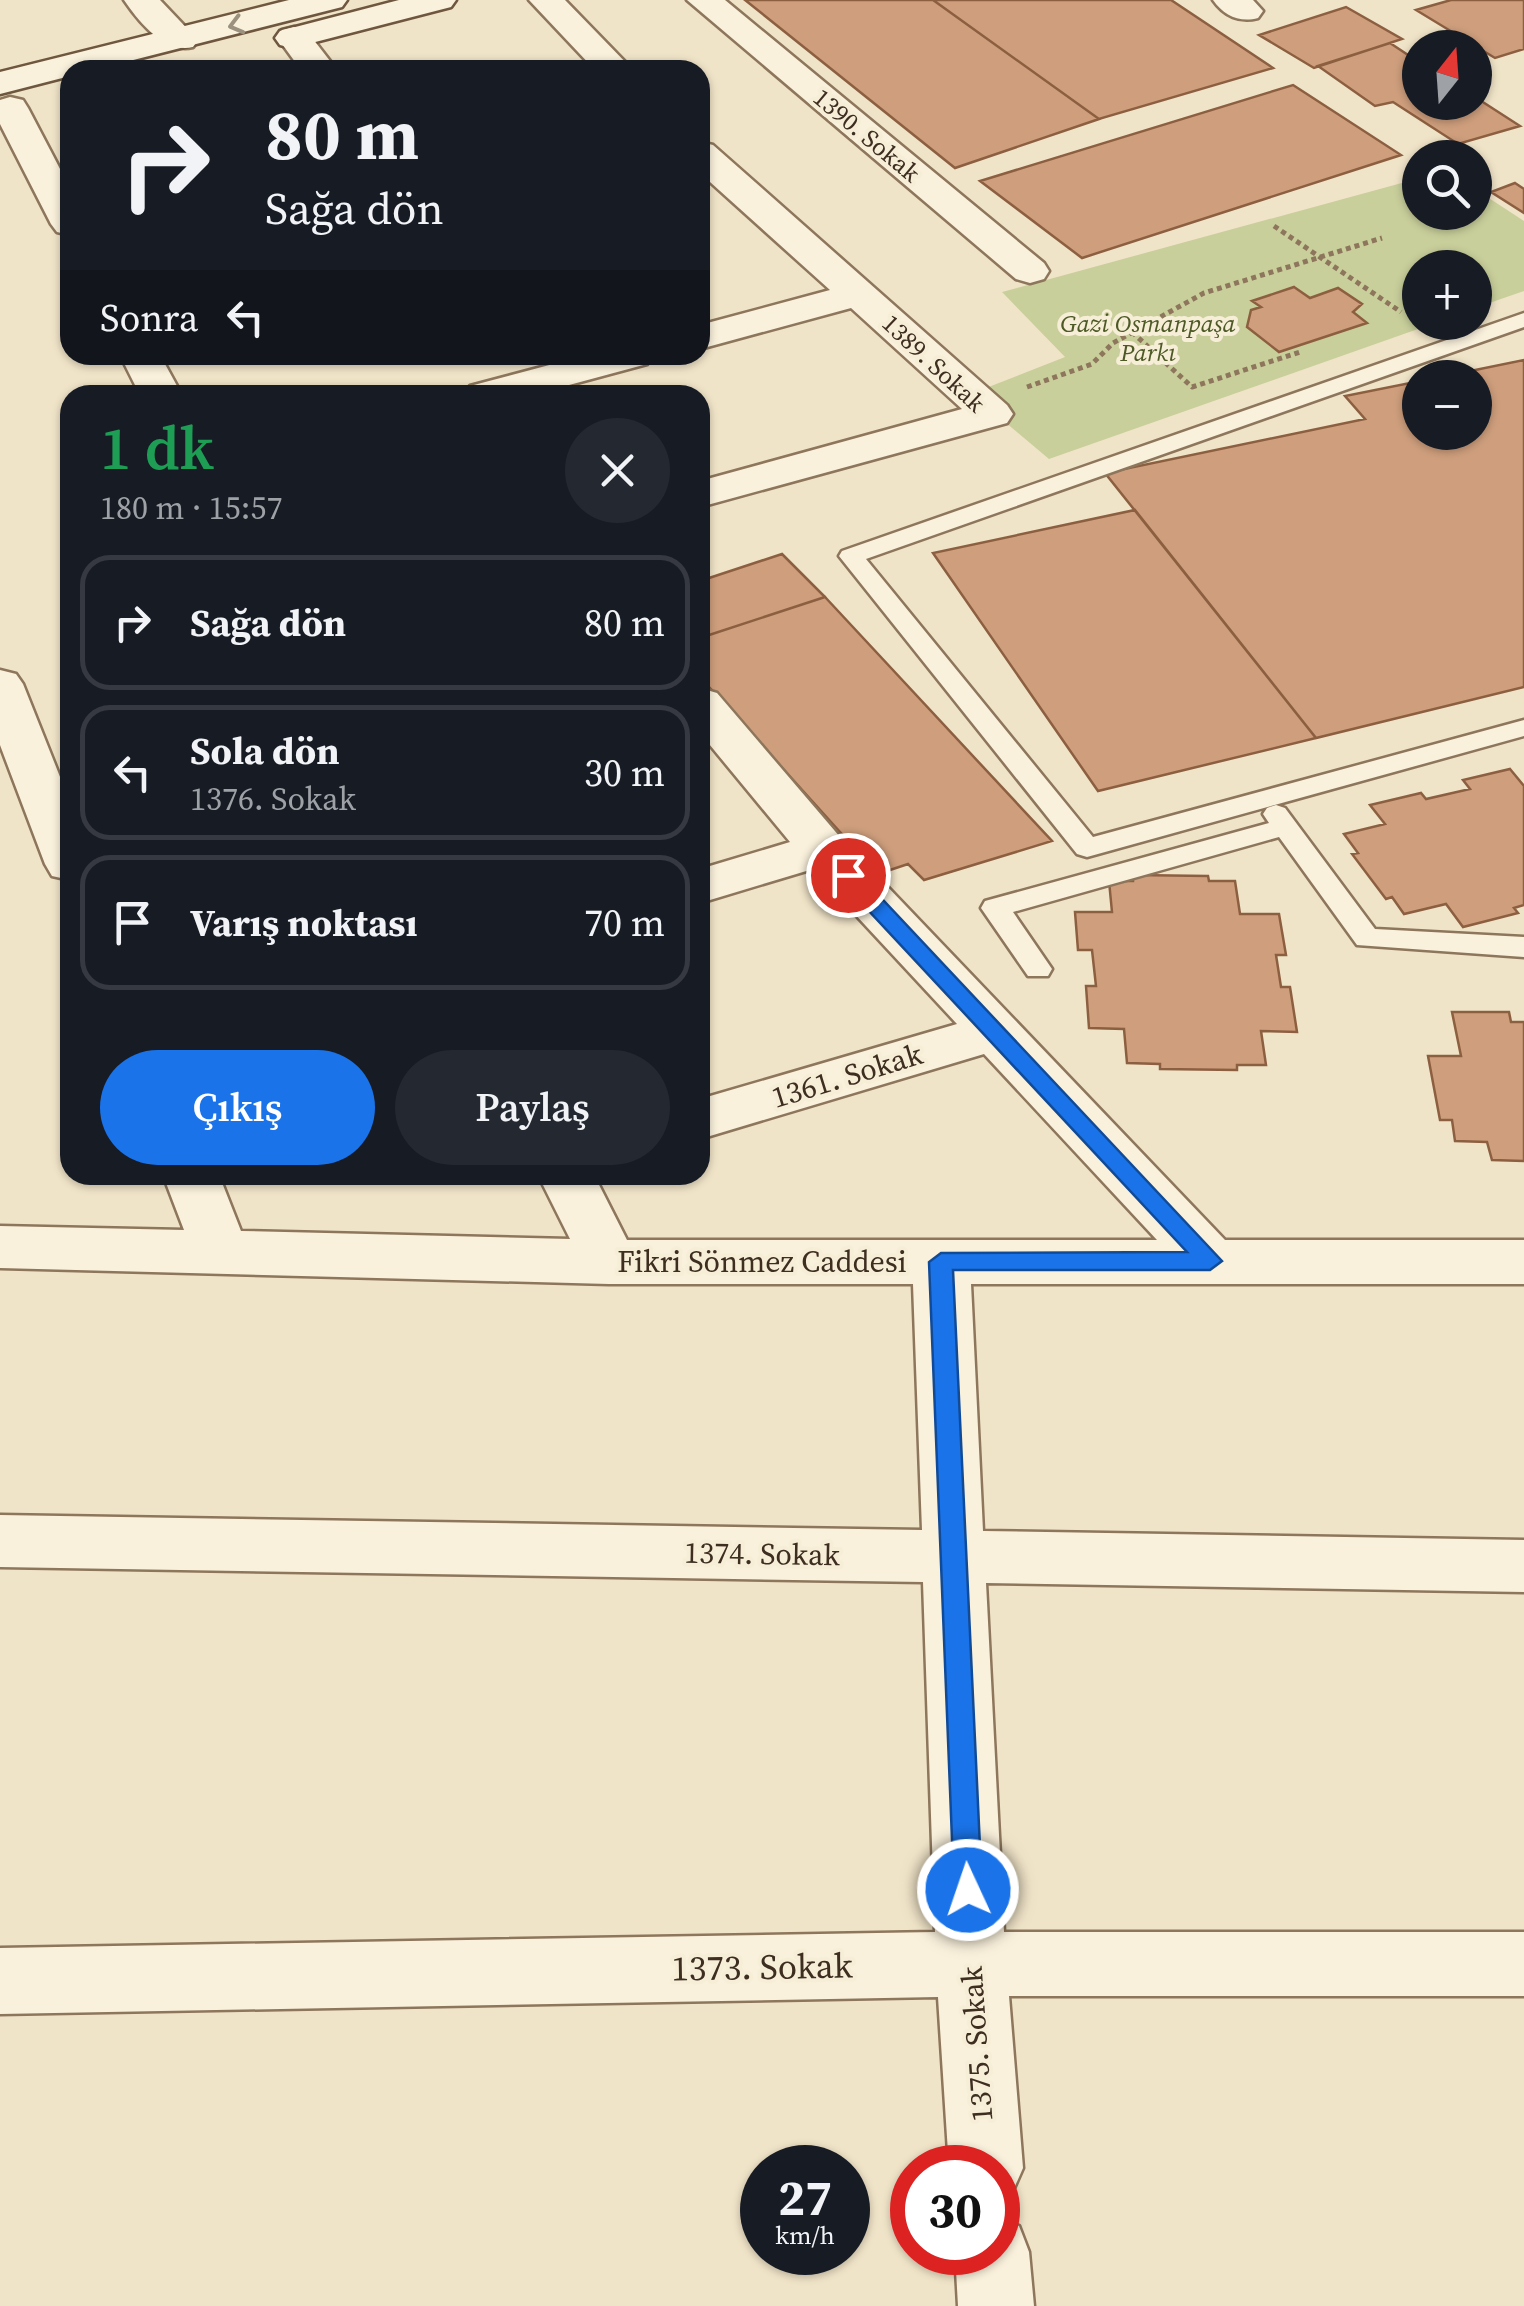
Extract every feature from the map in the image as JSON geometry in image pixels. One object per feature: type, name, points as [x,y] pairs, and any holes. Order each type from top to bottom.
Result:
[{"type":"street","points":[[141,0],[172,55]]},
{"type":"street","points":[[172,55],[330,0]]},
{"type":"street","points":[[172,55],[294,38],[439,0]]},
{"type":"street","points":[[546,0],[606,60]]},
{"type":"street","name":"1390. Sokak","points":[[704,0],[1030,271]]},
{"type":"street","points":[[294,38],[311,60]]},
{"type":"street","points":[[3,101],[60,85]]},
{"type":"street","points":[[3,101],[60,94]]},
{"type":"street","points":[[3,101],[60,206]]},
{"type":"street","name":"1389. Sokak","points":[[710,162],[992,414],[710,491]]},
{"type":"street","points":[[710,197],[739,190]]},
{"type":"street","points":[[710,334],[859,294]]},
{"type":"street","points":[[522,385],[596,365]]},
{"type":"street","points":[[0,684],[60,838]]},
{"type":"street","points":[[710,715],[823,849],[1210,1261]]},
{"type":"street","points":[[710,883],[823,849]]},
{"type":"street","name":"1361. Sokak","points":[[710,1116],[994,1032]]},
{"type":"street","points":[[194,1185],[221,1254]]},
{"type":"street","points":[[571,1185],[609,1262]]},
{"type":"street","name":"Fikri Sönmez Caddesi","points":[[0,1247],[609,1262],[1524,1262]]},
{"type":"street","name":"1375. Sokak","points":[[941,1262],[971,1964],[984,2145]]},
{"type":"street","name":"1374. Sokak","points":[[0,1541],[1524,1566]]},
{"type":"street","name":"1373. Sokak","points":[[0,1981],[971,1964],[1524,1964]]},
{"type":"street","points":[[994,2275],[996,2306]]},
{"type":"lane","points":[[1524,320],[851,556],[1087,848],[1524,728]]},
{"type":"lane","points":[[1265,800],[1368,938],[1524,947]]},
{"type":"lane","points":[[1038,969],[995,908],[1285,827]]},
{"type":"path","points":[[1274,226],[1401,312]]},
{"type":"path","points":[[975,399],[1029,386],[1092,364],[1132,332],[1204,293],[1382,238]]},
{"type":"path","points":[[1132,332],[1192,387],[1300,352]]},
{"type":"green space","name":"Gazi Osmanpaşa Parkı","points":[[1402,183],[1402,230],[1492,230],[1492,200],[1524,221],[1524,291],[1492,302],[1492,250],[1402,250],[1402,335],[1049,459],[1005,422],[986,388],[1065,357],[1002,292]]},
{"type":"building","points":[[745,0],[933,0],[1099,119],[955,168]]},
{"type":"building","points":[[933,0],[1171,0],[1273,68],[1099,119]]},
{"type":"building","points":[[1451,0],[1524,0],[1524,49],[1495,58],[1492,30],[1449,30],[1416,10]]},
{"type":"building","points":[[1346,7],[1402,39],[1314,68],[1259,35]]},
{"type":"building","points":[[1390,43],[1402,51],[1402,108],[1393,102],[1375,106],[1318,66]]},
{"type":"building","points":[[1293,85],[1401,155],[1082,258],[980,181]]},
{"type":"building","points":[[1492,108],[1520,126],[1472,140],[1452,140],[1421,120],[1492,120]]},
{"type":"building","points":[[1515,183],[1524,189],[1524,213],[1492,193]]},
{"type":"building","points":[[1294,287],[1310,298],[1338,288],[1362,304],[1353,312],[1367,323],[1279,352],[1247,327],[1251,310],[1261,307],[1252,301]]},
{"type":"building","points":[[1524,360],[1524,687],[1316,738],[1105,473],[1365,419],[1345,396],[1402,385],[1402,450],[1492,450],[1492,367]]},
{"type":"building","points":[[1135,510],[1316,738],[1098,791],[933,553]]},
{"type":"building","points":[[782,554],[825,597],[710,635],[710,578]]},
{"type":"building","points":[[825,597],[1052,841],[924,880],[908,864],[878,874],[710,688],[710,635]]},
{"type":"building","points":[[1510,769],[1524,786],[1524,905],[1514,908],[1518,913],[1463,927],[1446,904],[1404,914],[1392,897],[1386,899],[1352,854],[1358,853],[1344,834],[1385,824],[1370,805],[1421,793],[1426,799],[1470,789],[1463,780]]},
{"type":"building","points":[[1133,875],[1208,876],[1209,881],[1235,881],[1240,914],[1279,914],[1286,955],[1276,955],[1281,987],[1290,987],[1297,1032],[1261,1031],[1266,1065],[1237,1065],[1237,1070],[1160,1069],[1160,1064],[1127,1063],[1124,1029],[1089,1028],[1086,986],[1096,986],[1092,950],[1078,950],[1075,912],[1112,912],[1109,881],[1133,881]]},
{"type":"building","points":[[1452,1012],[1509,1012],[1511,1022],[1524,1022],[1524,1161],[1492,1160],[1487,1142],[1455,1141],[1452,1120],[1440,1120],[1428,1056],[1461,1056]]},
{"type":"route","points":[[848,875],[1210,1261],[941,1262],[968,1890]]}]
